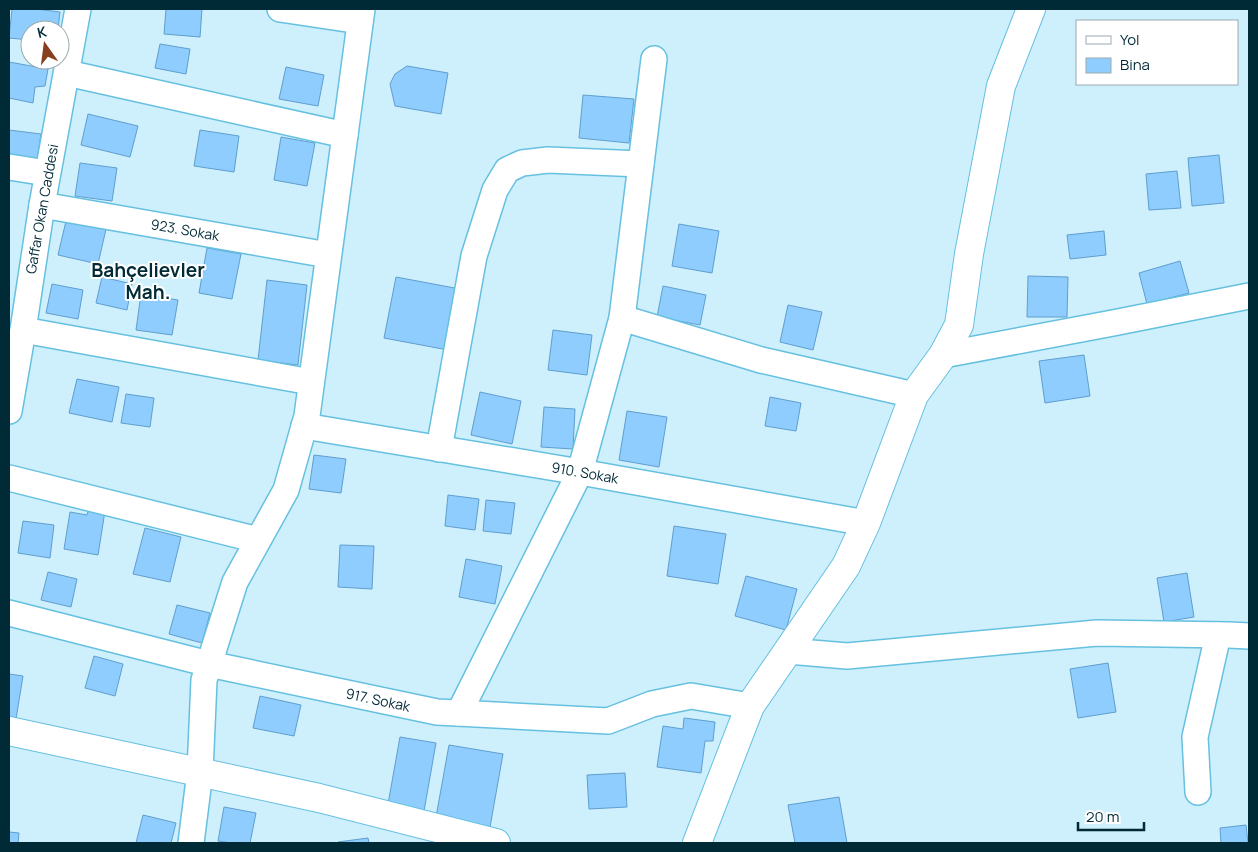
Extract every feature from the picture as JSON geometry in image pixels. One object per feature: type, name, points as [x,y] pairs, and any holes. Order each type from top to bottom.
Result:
[{"type":"street","name":"Gaffar Okan Caddesi","points":[[9,411],[47,173],[78,9]]},
{"type":"street","points":[[191,843],[200,772],[204,680],[235,582],[286,490],[307,416],[361,15],[280,9]]},
{"type":"street","points":[[697,843],[750,706],[846,566],[866,523],[914,395],[943,354],[958,325],[969,254],[1001,86],[1031,9]]},
{"type":"street","points":[[459,713],[580,472],[622,318],[654,59]]},
{"type":"street","points":[[67,73],[345,135]]},
{"type":"street","points":[[439,449],[474,256],[495,190],[507,170],[522,163],[548,160],[641,164]]},
{"type":"street","points":[[9,167],[47,173]]},
{"type":"street","name":"923. Sokak","points":[[42,205],[328,256]]},
{"type":"street","points":[[943,354],[1249,296]]},
{"type":"street","points":[[622,318],[761,360],[914,395]]},
{"type":"street","points":[[23,330],[311,382]]},
{"type":"street","name":"910. Sokak","points":[[304,426],[580,472],[866,523]]},
{"type":"street","points":[[9,478],[258,540]]},
{"type":"street","name":"917. Sokak","points":[[9,613],[209,664],[438,712],[608,721],[652,704],[691,696],[750,706]]},
{"type":"street","points":[[788,651],[847,656],[1097,633],[1249,636]]},
{"type":"street","points":[[1198,792],[1195,737],[1218,634]]},
{"type":"street","points":[[9,731],[318,798],[496,843]]},
{"type":"building","points":[[12,9],[60,12],[59,20],[20,20],[20,39],[9,38]]},
{"type":"building","points":[[166,9],[202,9],[200,37],[164,34]]},
{"type":"building","points":[[160,44],[190,49],[186,74],[155,68]]},
{"type":"building","points":[[9,62],[20,64],[20,70],[48,70],[45,86],[35,87],[33,103],[9,98]]},
{"type":"building","points":[[407,66],[448,73],[441,114],[395,106],[390,84],[395,74]]},
{"type":"building","points":[[286,67],[324,75],[318,106],[279,99]]},
{"type":"building","points":[[583,95],[634,99],[629,143],[579,138]]},
{"type":"building","points":[[88,114],[138,126],[130,157],[81,145]]},
{"type":"building","points":[[9,130],[41,134],[37,160],[9,156]]},
{"type":"building","points":[[200,130],[239,136],[234,172],[194,166]]},
{"type":"building","points":[[281,137],[315,143],[307,186],[274,180]]},
{"type":"building","points":[[1219,155],[1224,203],[1192,206],[1188,158]]},
{"type":"building","points":[[80,163],[117,168],[112,201],[75,196]]},
{"type":"building","points":[[1177,171],[1181,208],[1149,210],[1146,174]]},
{"type":"building","points":[[66,221],[106,229],[98,264],[58,255]]},
{"type":"building","points":[[679,224],[719,231],[712,273],[672,266]]},
{"type":"building","points":[[1104,231],[1106,255],[1070,259],[1067,235]]},
{"type":"building","points":[[207,248],[241,254],[232,299],[199,293]]},
{"type":"building","points":[[1180,261],[1189,293],[1147,304],[1139,273]]},
{"type":"building","points":[[1028,276],[1068,277],[1067,317],[1027,317]]},
{"type":"building","points":[[102,277],[132,284],[127,310],[96,303]]},
{"type":"building","points":[[396,277],[460,289],[448,350],[384,338]]},
{"type":"building","points":[[267,280],[307,285],[298,365],[258,360]]},
{"type":"building","points":[[52,284],[83,290],[78,319],[46,313]]},
{"type":"building","points":[[663,286],[706,295],[700,325],[657,317]]},
{"type":"building","points":[[141,294],[178,300],[172,335],[136,330]]},
{"type":"building","points":[[788,305],[822,312],[813,350],[780,342]]},
{"type":"building","points":[[553,330],[592,335],[587,375],[548,370]]},
{"type":"building","points":[[1084,355],[1090,396],[1045,403],[1039,361]]},
{"type":"building","points":[[77,379],[119,387],[112,422],[69,413]]},
{"type":"building","points":[[480,392],[521,401],[512,444],[471,435]]},
{"type":"building","points":[[126,394],[154,398],[150,427],[121,423]]},
{"type":"building","points":[[770,397],[801,403],[796,431],[765,426]]},
{"type":"building","points":[[544,407],[575,409],[573,449],[541,447]]},
{"type":"building","points":[[627,411],[667,417],[659,467],[619,460]]},
{"type":"building","points":[[314,455],[346,459],[341,493],[309,489]]},
{"type":"building","points":[[448,495],[479,499],[475,530],[445,526]]},
{"type":"building","points":[[486,500],[515,503],[511,534],[483,531]]},
{"type":"building","points":[[89,508],[105,511],[98,555],[64,549],[70,512],[87,515]]},
{"type":"building","points":[[23,521],[54,525],[50,558],[18,553]]},
{"type":"building","points":[[674,526],[726,534],[718,584],[667,576]]},
{"type":"building","points":[[145,528],[181,537],[170,582],[133,574]]},
{"type":"building","points":[[340,545],[374,546],[372,589],[338,587]]},
{"type":"building","points":[[466,559],[502,566],[495,604],[459,597]]},
{"type":"building","points":[[48,572],[77,579],[71,607],[41,600]]},
{"type":"building","points":[[1187,573],[1194,617],[1164,622],[1157,578]]},
{"type":"building","points":[[746,576],[797,589],[786,630],[735,616]]},
{"type":"building","points":[[177,605],[210,613],[202,643],[169,634]]},
{"type":"building","points":[[94,656],[123,664],[115,696],[85,688]]},
{"type":"building","points":[[1108,663],[1116,712],[1078,718],[1070,669]]},
{"type":"building","points":[[9,674],[23,676],[16,719],[9,718]]},
{"type":"building","points":[[260,696],[301,705],[294,736],[253,728]]},
{"type":"building","points":[[684,718],[715,722],[713,741],[705,741],[701,773],[657,767],[663,726],[683,729]]},
{"type":"building","points":[[400,737],[436,743],[424,811],[388,804]]},
{"type":"building","points":[[449,745],[503,754],[490,827],[436,817]]},
{"type":"building","points":[[625,773],[627,807],[589,809],[587,775]]},
{"type":"building","points":[[839,797],[847,843],[795,843],[788,805]]},
{"type":"building","points":[[224,807],[256,813],[250,843],[218,841]]},
{"type":"building","points":[[143,815],[176,823],[171,843],[136,843]]},
{"type":"building","points":[[1246,825],[1248,843],[1221,843],[1220,828]]},
{"type":"building","points":[[9,832],[19,833],[18,843],[9,843]]},
{"type":"building","points":[[368,838],[369,843],[338,842]]},
{"type":"district","name":"Bahçelievler Mah.","points":[[148,281]]}]
